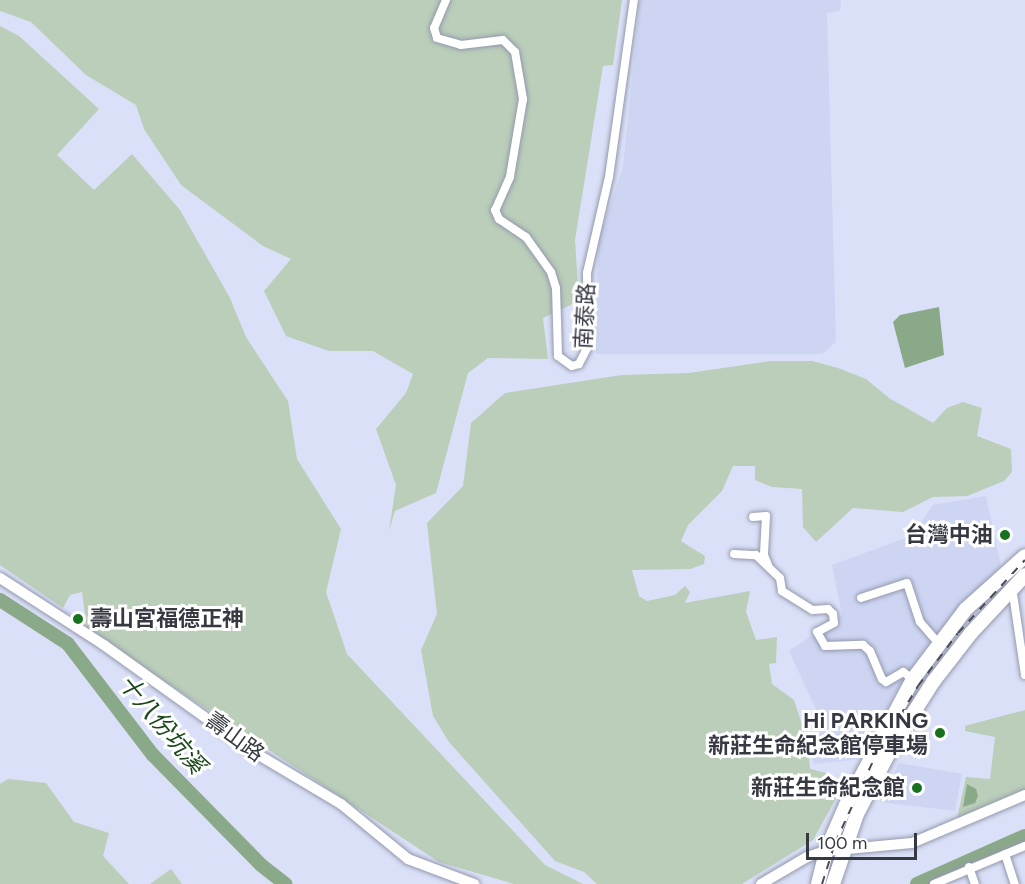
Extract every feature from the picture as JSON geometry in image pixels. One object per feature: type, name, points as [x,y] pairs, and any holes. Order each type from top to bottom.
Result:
[{"type":"main road","points":[[818,884],[826,851],[913,679],[966,609],[1025,556]]},
{"type":"main road","points":[[833,884],[857,814],[893,745],[933,682],[1020,583]]},
{"type":"street","name":"南泰路","points":[[446,0],[434,28],[437,38],[461,45],[503,40],[515,52],[523,99],[510,177],[495,210],[499,219],[526,237],[551,272],[556,288],[558,356],[572,366],[579,364],[588,346],[587,273],[609,177],[634,0]]},
{"type":"street","points":[[753,517],[766,516],[764,555],[769,568]]},
{"type":"street","points":[[734,554],[756,555],[780,578],[782,591],[813,609],[828,609],[833,614],[834,623],[817,632],[825,646],[863,645],[870,651],[882,679],[886,682],[903,672],[913,679]]},
{"type":"street","name":"壽山路","points":[[0,578],[104,645],[252,751],[348,809],[408,858],[474,884]]},
{"type":"street","points":[[861,598],[907,583],[920,622],[939,644]]},
{"type":"street","points":[[1020,583],[1025,675]]},
{"type":"street","points":[[761,884],[788,865],[826,851],[912,843],[1025,795]]},
{"type":"street","points":[[934,884],[969,867],[1025,846]]},
{"type":"street","points":[[1005,854],[1014,884],[1025,879]]},
{"type":"street","points":[[969,867],[975,884]]},
{"type":"shaded area","points":[[0,0],[622,0],[613,65],[603,66],[575,240],[579,301],[543,318],[548,359],[488,358],[468,373],[436,493],[395,511],[389,531],[396,485],[376,429],[406,393],[413,374],[373,351],[329,351],[286,336],[264,291],[291,259],[263,246],[181,185],[144,129],[136,105],[86,75],[31,22],[0,11]]},
{"type":"shaded area","points":[[640,0],[841,0],[840,11],[827,13],[836,342],[822,354],[596,354],[598,241],[623,167]]},
{"type":"shaded area","points":[[0,26],[19,36],[99,109],[57,155],[94,190],[132,154],[180,210],[230,298],[246,337],[288,401],[297,459],[341,529],[326,592],[347,654],[545,865],[583,884],[514,884],[439,862],[87,630],[82,592],[70,595],[63,608],[0,565]]},
{"type":"shaded area","points":[[939,307],[944,355],[905,368],[893,322],[900,315]]},
{"type":"shaded area","points":[[770,361],[812,361],[838,368],[866,379],[889,398],[933,423],[947,408],[963,402],[982,408],[977,436],[1011,449],[1012,472],[1004,481],[967,496],[933,497],[903,512],[853,508],[816,542],[803,527],[802,489],[772,487],[755,480],[755,466],[733,466],[722,491],[688,525],[681,541],[705,556],[704,564],[690,569],[632,570],[639,596],[647,601],[675,595],[685,586],[690,592],[685,603],[750,591],[746,612],[756,640],[777,637],[776,663],[769,664],[772,684],[794,700],[805,734],[798,747],[809,757],[810,769],[826,773],[839,793],[813,840],[742,884],[597,884],[584,872],[555,861],[449,742],[433,716],[421,650],[437,614],[427,523],[463,486],[471,423],[505,393],[622,375],[689,373]]},
{"type":"shaded area","points":[[986,496],[1001,566],[958,611],[894,695],[861,759],[814,764],[807,741],[825,729],[789,651],[842,615],[832,565],[911,536],[933,505]]},
{"type":"shaded area","points":[[1025,710],[1025,790],[957,819],[966,777],[990,779],[995,737],[965,731],[965,726]]},
{"type":"shaded area","name":"新莊生命紀念館","points":[[899,763],[962,774],[955,811],[880,802]]},
{"type":"shaded area","points":[[8,779],[46,783],[74,822],[109,833],[103,856],[129,884],[0,884],[0,784]]},
{"type":"shaded area","points":[[967,784],[976,789],[978,796],[975,803],[963,807]]},
{"type":"shaded area","points":[[171,869],[182,884],[150,884]]},
{"type":"waterway","name":"十八份坑溪","points":[[0,600],[68,644],[153,755],[261,865],[285,884]]},
{"type":"waterway","name":"十八份坑溪","points":[[917,884],[1025,836]]},
{"type":"railway","points":[[822,884],[835,843],[875,757],[918,686],[958,633],[1025,560]]},
{"type":"place","name":"台灣中油","points":[[1005,535]]},
{"type":"place","name":"壽山宮福德正神","points":[[78,619]]},
{"type":"place","name":"Hi PARKING 新莊生命紀念館停車場","points":[[940,733]]},
{"type":"place","name":"新莊生命紀念館","points":[[917,788]]}]
